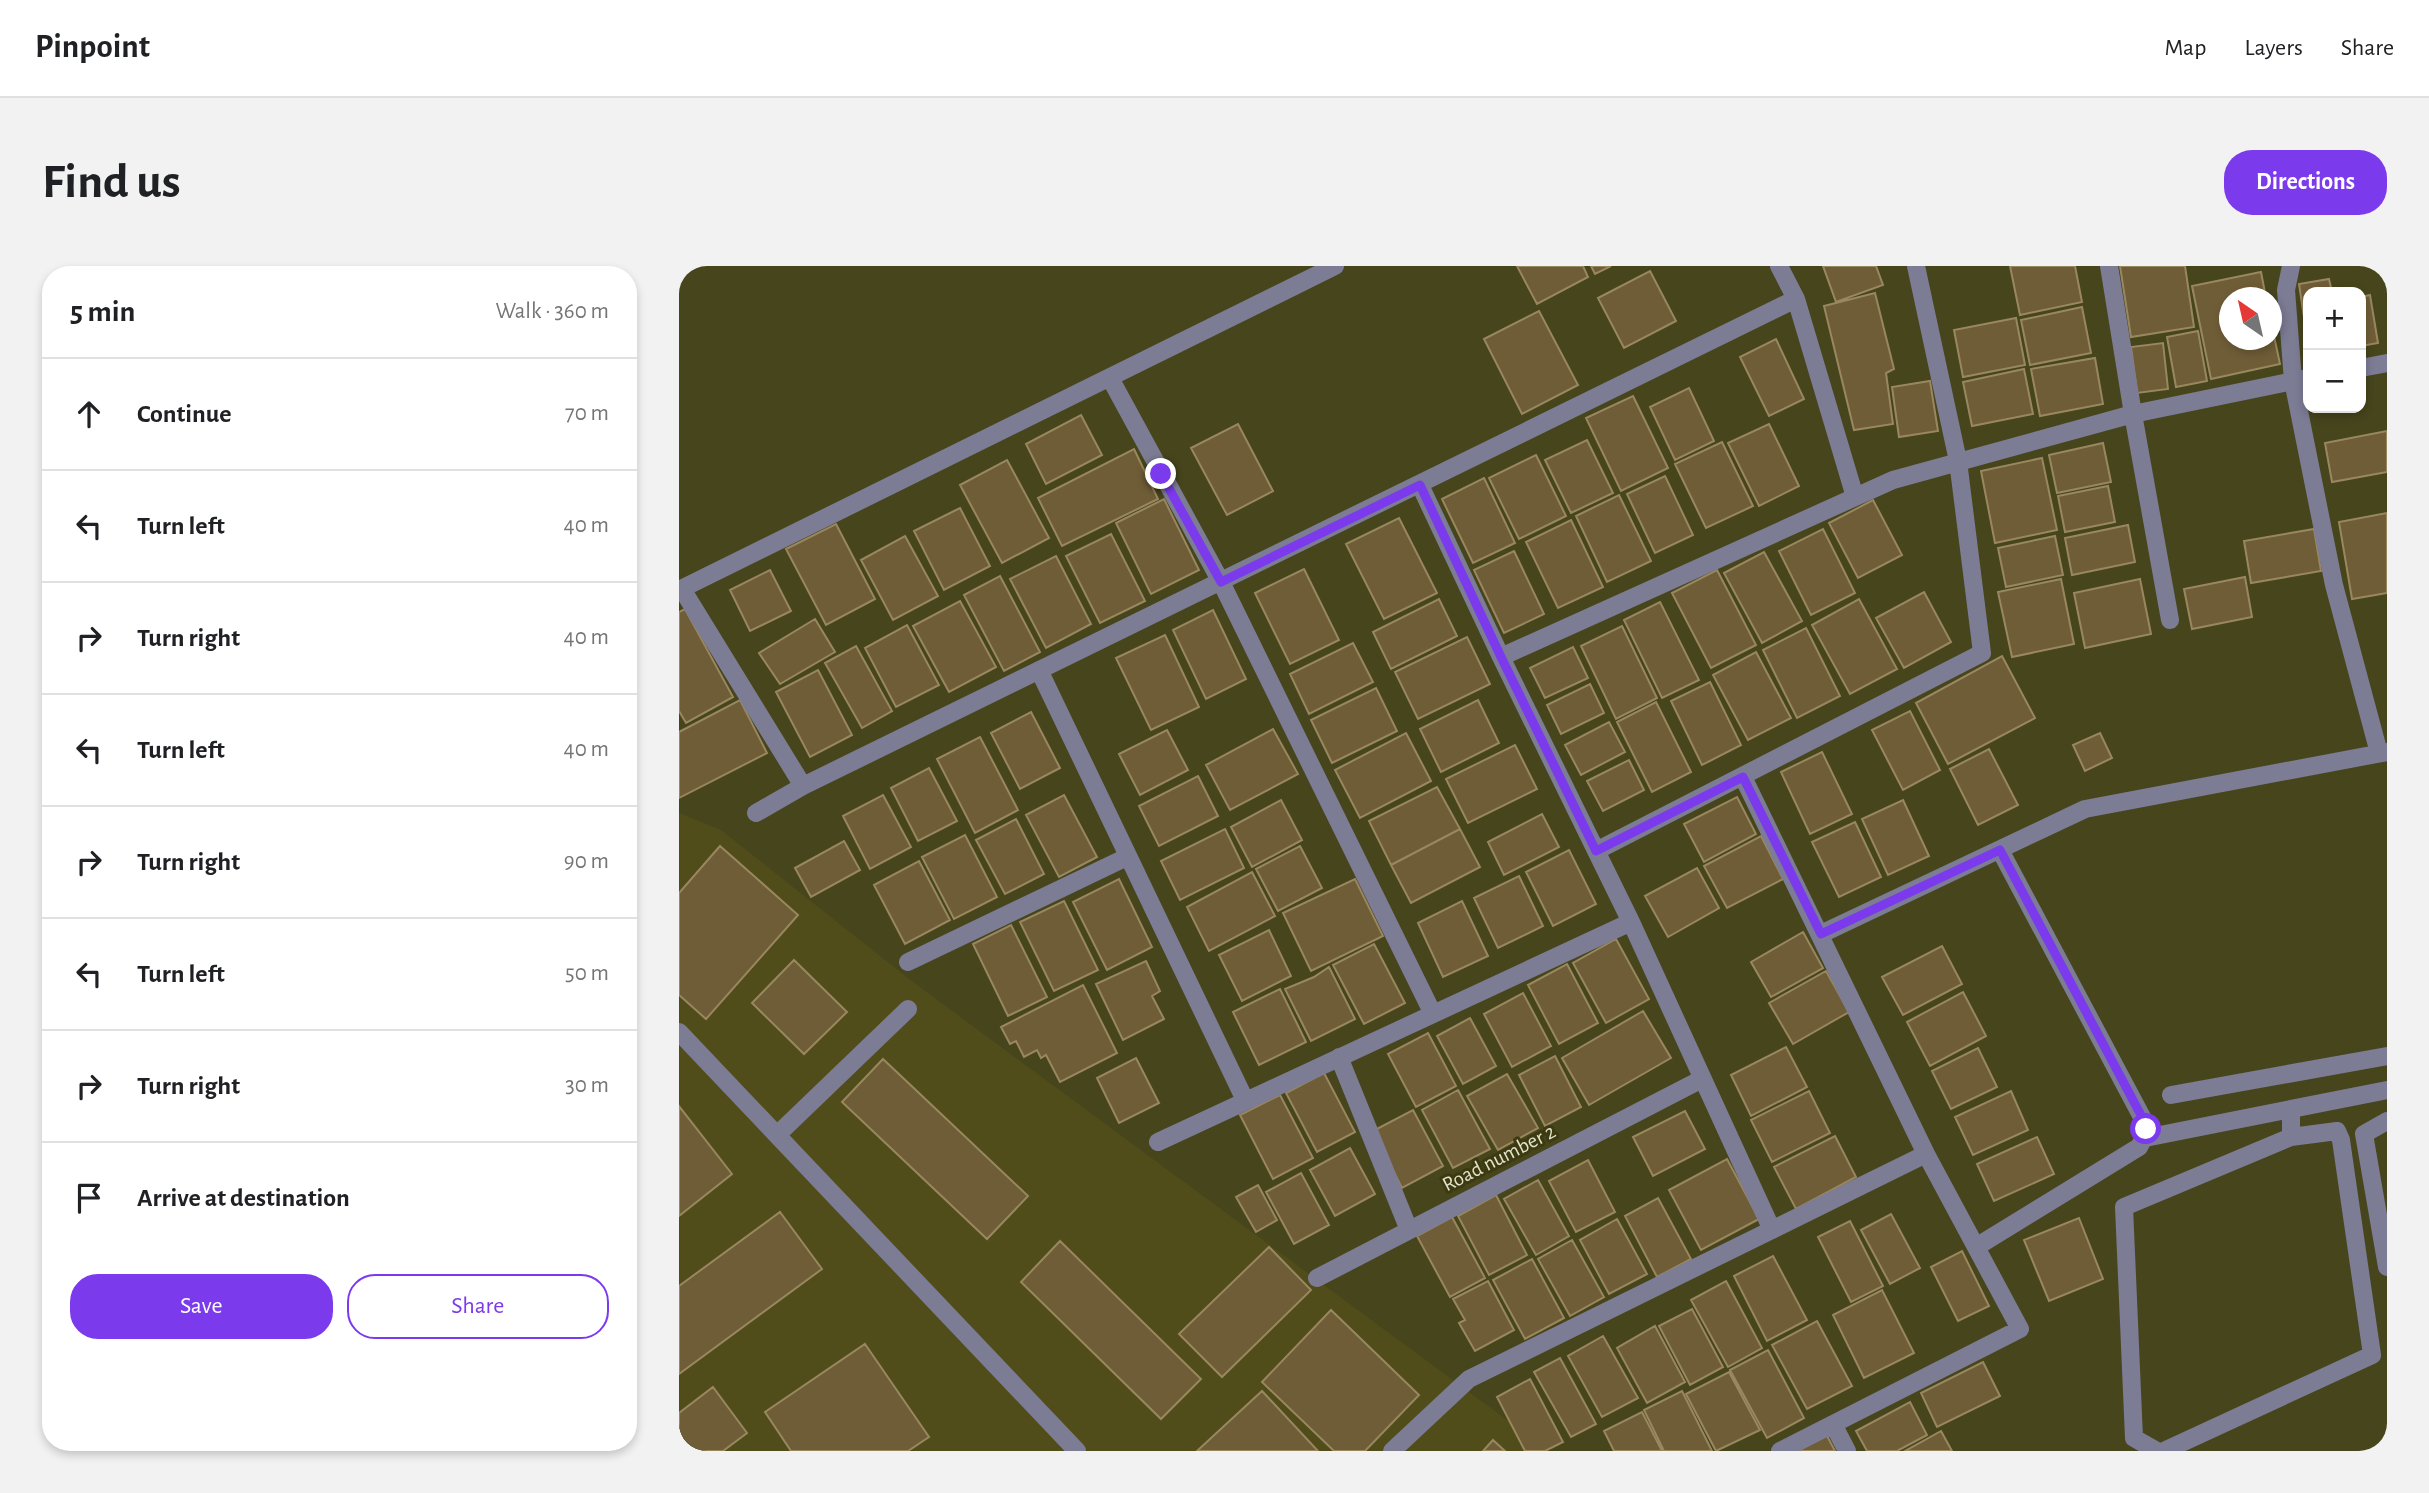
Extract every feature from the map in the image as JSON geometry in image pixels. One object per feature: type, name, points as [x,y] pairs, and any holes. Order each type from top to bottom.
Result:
[{"type":"street","points":[[803,786],[680,589],[1335,266]]},
{"type":"street","points":[[1779,266],[1796,299],[1855,497]]},
{"type":"street","points":[[1596,851],[1982,653],[1958,461],[1916,266]]},
{"type":"street","points":[[2109,266],[2170,620]]},
{"type":"street","points":[[1821,934],[2085,809],[2383,753],[2334,585],[2286,289],[2291,266]]},
{"type":"street","points":[[756,813],[803,786],[1796,299]]},
{"type":"street","points":[[2366,367],[2387,363]]},
{"type":"street","points":[[1110,378],[1221,582],[1433,1014]]},
{"type":"street","points":[[1501,657],[1893,480],[2133,414],[2300,379]]},
{"type":"street","points":[[1420,485],[1631,922],[1772,1230]]},
{"type":"street","points":[[1039,670],[1245,1100]]},
{"type":"street","points":[[1743,777],[1926,1154],[2020,1329],[1780,1451]]},
{"type":"street","points":[[1976,1247],[2139,1147],[2145,1138],[2146,1129],[2000,850]]},
{"type":"street","points":[[908,962],[1127,857]]},
{"type":"street","points":[[1158,1142],[1631,922]]},
{"type":"street","points":[[777,1135],[908,1009]]},
{"type":"street","points":[[679,1032],[1077,1451]]},
{"type":"street","points":[[2171,1095],[2387,1055]]},
{"type":"street","points":[[1339,1057],[1409,1230]]},
{"type":"street","name":"Road number 2","points":[[1317,1278],[1702,1079]]},
{"type":"street","points":[[2145,1138],[2387,1090]]},
{"type":"street","points":[[2291,1109],[2291,1137]]},
{"type":"street","points":[[2387,1121],[2364,1134],[2387,1267]]},
{"type":"street","points":[[2157,1451],[2134,1438],[2124,1207],[2291,1137],[2337,1131],[2341,1140],[2372,1355],[2164,1451]]},
{"type":"street","points":[[1392,1451],[1469,1380],[1926,1154]]},
{"type":"street","points":[[1833,1423],[1847,1451]]},
{"type":"shaded area","points":[[679,813],[721,830],[909,979],[1549,1451],[679,1451]]},
{"type":"building","points":[[1517,266],[1583,266],[1588,277],[1537,304]]},
{"type":"building","points":[[1591,266],[1611,266],[1595,274]]},
{"type":"building","points":[[1823,266],[1876,266],[1883,285],[1836,302]]},
{"type":"building","points":[[2010,266],[2075,266],[2082,302],[2020,315]]},
{"type":"building","points":[[2120,266],[2185,266],[2194,327],[2131,337]]},
{"type":"building","points":[[2376,266],[2387,266],[2387,283]]},
{"type":"building","points":[[1650,271],[1676,321],[1624,348],[1598,298]]},
{"type":"building","points":[[2261,272],[2264,287],[2219,287],[2219,350],[2277,350],[2280,364],[2211,379],[2192,286]]},
{"type":"building","points":[[2329,279],[2331,287],[2303,287],[2303,311],[2299,284]]},
{"type":"building","points":[[1875,293],[1894,369],[1886,373],[1893,424],[1854,430],[1824,306]]},
{"type":"building","points":[[2370,295],[2378,343],[2366,345],[2366,296]]},
{"type":"building","points":[[2082,307],[2091,353],[2030,365],[2021,320]]},
{"type":"building","points":[[1539,311],[1578,385],[1522,414],[1484,339]]},
{"type":"building","points":[[2016,318],[2025,365],[1963,377],[1954,330]]},
{"type":"building","points":[[2198,331],[2207,381],[2176,387],[2167,337]]},
{"type":"building","points":[[1776,339],[1804,399],[1769,416],[1740,357]]},
{"type":"building","points":[[2163,343],[2168,389],[2137,393],[2131,347]]},
{"type":"building","points":[[2095,358],[2103,404],[2040,416],[2031,369]]},
{"type":"building","points":[[2024,369],[2033,414],[1972,426],[1963,382]]},
{"type":"building","points":[[1930,381],[1938,431],[1899,437],[1892,387]]},
{"type":"building","points":[[1689,388],[1714,441],[1675,460],[1650,407]]},
{"type":"building","points":[[1633,396],[1668,468],[1621,491],[1586,418]]},
{"type":"building","points":[[1081,415],[1102,455],[1046,484],[1026,444]]},
{"type":"building","points":[[1238,424],[1273,491],[1227,515],[1191,448]]},
{"type":"building","points":[[1769,424],[1799,486],[1759,506],[1728,443]]},
{"type":"building","points":[[2387,431],[2387,472],[2332,482],[2325,443]]},
{"type":"building","points":[[1587,440],[1613,493],[1571,513],[1545,460]]},
{"type":"building","points":[[1722,442],[1753,506],[1706,528],[1675,464]]},
{"type":"building","points":[[2103,443],[2111,482],[2057,493],[2049,455]]},
{"type":"building","points":[[1134,449],[1158,499],[1062,546],[1038,498]]},
{"type":"building","points":[[1536,455],[1566,516],[1519,539],[1489,478]]},
{"type":"building","points":[[2042,458],[2057,530],[1995,543],[1981,471]]},
{"type":"building","points":[[1007,460],[1049,538],[1002,563],[960,485]]},
{"type":"building","points":[[1665,476],[1693,535],[1655,553],[1627,494]]},
{"type":"building","points":[[1484,478],[1515,543],[1473,563],[1442,499]]},
{"type":"building","points":[[2108,486],[2115,522],[2065,532],[2058,496]]},
{"type":"building","points":[[1619,495],[1651,561],[1607,582],[1576,516]]},
{"type":"building","points":[[1164,499],[1199,570],[1151,594],[1116,523]]},
{"type":"building","points":[[1873,500],[1902,555],[1858,578],[1829,523]]},
{"type":"building","points":[[960,508],[990,566],[944,590],[914,531]]},
{"type":"building","points":[[2387,513],[2387,593],[2352,599],[2339,522]]},
{"type":"building","points":[[1399,518],[1437,593],[1384,619],[1346,544]]},
{"type":"building","points":[[1571,520],[1603,587],[1558,608],[1526,542]]},
{"type":"building","points":[[836,524],[875,599],[826,625],[786,549]]},
{"type":"building","points":[[2128,525],[2135,562],[2072,575],[2065,538]]},
{"type":"building","points":[[1823,529],[1855,593],[1811,615],[1779,551]]},
{"type":"building","points":[[2314,529],[2321,571],[2251,583],[2244,541]]},
{"type":"building","points":[[1111,534],[1145,601],[1100,623],[1066,556]]},
{"type":"building","points":[[905,536],[938,596],[893,620],[861,560]]},
{"type":"building","points":[[2055,536],[2063,575],[2006,587],[1998,548]]},
{"type":"building","points":[[1514,551],[1544,614],[1504,633],[1474,570]]},
{"type":"building","points":[[1764,552],[1802,621],[1762,643],[1724,573]]},
{"type":"building","points":[[1056,556],[1091,624],[1046,648],[1010,579]]},
{"type":"building","points":[[1304,569],[1339,640],[1290,664],[1255,593]]},
{"type":"building","points":[[770,570],[791,611],[750,631],[730,590]]},
{"type":"building","points":[[1717,570],[1756,645],[1711,668],[1672,593]]},
{"type":"building","points":[[1000,576],[1040,652],[1004,671],[964,595]]},
{"type":"building","points":[[2245,577],[2252,617],[2192,629],[2184,589]]},
{"type":"building","points":[[2061,579],[2074,644],[2012,657],[1998,592]]},
{"type":"building","points":[[2140,579],[2151,634],[2085,648],[2074,593]]},
{"type":"building","points":[[1924,592],[1951,642],[1904,668],[1876,618]]},
{"type":"building","points":[[1439,599],[1457,636],[1391,669],[1373,632]]},
{"type":"building","points":[[1859,599],[1897,669],[1850,694],[1812,625]]},
{"type":"building","points":[[960,601],[996,667],[949,692],[913,626]]},
{"type":"building","points":[[1660,602],[1699,680],[1662,698],[1624,620]]},
{"type":"building","points":[[685,609],[733,697],[686,723],[679,711],[679,612]]},
{"type":"building","points":[[1213,610],[1246,679],[1206,699],[1173,630]]},
{"type":"building","points":[[815,619],[835,652],[780,684],[759,653]]},
{"type":"building","points":[[907,625],[939,685],[896,707],[865,648]]},
{"type":"building","points":[[1622,626],[1657,698],[1616,719],[1581,646]]},
{"type":"building","points":[[1806,628],[1840,696],[1797,718],[1763,650]]},
{"type":"building","points":[[1165,635],[1199,707],[1151,730],[1116,658]]},
{"type":"building","points":[[1467,637],[1490,684],[1418,719],[1395,672]]},
{"type":"building","points":[[1353,643],[1373,682],[1309,714],[1290,674]]},
{"type":"building","points":[[856,646],[892,711],[862,728],[825,663]]},
{"type":"building","points":[[1573,647],[1588,678],[1545,698],[1530,668]]},
{"type":"building","points":[[1756,652],[1791,718],[1748,740],[1713,675]]},
{"type":"building","points":[[2002,656],[2035,718],[1948,764],[1916,703]]},
{"type":"building","points":[[818,670],[852,735],[810,757],[776,692]]},
{"type":"building","points":[[1710,682],[1741,745],[1702,765],[1671,701]]},
{"type":"building","points":[[1590,684],[1604,713],[1561,734],[1547,705]]},
{"type":"building","points":[[1376,688],[1397,731],[1332,763],[1311,720]]},
{"type":"building","points":[[740,700],[767,753],[679,798],[679,732]]},
{"type":"building","points":[[1478,700],[1499,743],[1441,772],[1420,729]]},
{"type":"building","points":[[1656,702],[1691,772],[1652,792],[1617,722]]},
{"type":"building","points":[[1910,711],[1940,770],[1903,790],[1872,730]]},
{"type":"building","points":[[1031,712],[1060,768],[1020,789],[991,733]]},
{"type":"building","points":[[1609,722],[1625,752],[1581,775],[1565,745]]},
{"type":"building","points":[[1273,729],[1298,774],[1230,810],[1206,765]]},
{"type":"building","points":[[1167,730],[1188,770],[1140,795],[1119,754]]},
{"type":"building","points":[[1406,733],[1431,781],[1360,818],[1335,770]]},
{"type":"building","points":[[2100,733],[2112,758],[2085,771],[2073,745]]},
{"type":"building","points":[[980,737],[1018,810],[975,833],[937,759]]},
{"type":"building","points":[[1515,745],[1537,789],[1468,823],[1446,779]]},
{"type":"building","points":[[1989,749],[2018,805],[1978,825],[1950,769]]},
{"type":"building","points":[[1822,752],[1852,814],[1810,834],[1781,772]]},
{"type":"building","points":[[1629,760],[1644,790],[1603,811],[1587,781]]},
{"type":"building","points":[[929,768],[957,821],[918,841],[891,788]]},
{"type":"building","points":[[1198,776],[1218,816],[1159,846],[1139,806]]},
{"type":"building","points":[[1437,787],[1460,829],[1391,865],[1369,821]]},
{"type":"building","points":[[883,795],[911,847],[870,869],[843,816]]},
{"type":"building","points":[[1064,795],[1097,857],[1059,877],[1026,815]]},
{"type":"building","points":[[1737,797],[1756,834],[1704,862],[1684,824]]},
{"type":"building","points":[[1281,800],[1302,840],[1252,867],[1231,827]]},
{"type":"building","points":[[1903,800],[1929,856],[1888,875],[1862,819]]},
{"type":"building","points":[[1542,814],[1559,847],[1504,875],[1488,842]]},
{"type":"building","points":[[1016,819],[1044,874],[1005,894],[976,840]]},
{"type":"building","points":[[1855,822],[1881,877],[1839,897],[1812,842]]},
{"type":"building","points":[[1225,829],[1244,868],[1180,900],[1161,861]]},
{"type":"building","points":[[1460,829],[1480,867],[1411,903],[1391,865]]},
{"type":"building","points":[[965,835],[997,897],[954,919],[922,857]]},
{"type":"building","points":[[1761,836],[1783,879],[1727,908],[1704,866]]},
{"type":"building","points":[[844,841],[860,870],[811,897],[795,868]]},
{"type":"building","points":[[720,846],[798,915],[706,1019],[679,995],[679,893]]},
{"type":"building","points":[[1300,846],[1322,888],[1278,911],[1256,869]]},
{"type":"building","points":[[1569,850],[1596,904],[1553,926],[1526,872]]},
{"type":"building","points":[[919,861],[950,920],[905,944],[874,885]]},
{"type":"building","points":[[1697,868],[1719,908],[1668,937],[1645,896]]},
{"type":"building","points":[[1252,872],[1275,916],[1209,951],[1187,907]]},
{"type":"building","points":[[1519,876],[1543,926],[1498,948],[1474,898]]},
{"type":"building","points":[[1119,879],[1152,947],[1107,970],[1073,902]]},
{"type":"building","points":[[1355,879],[1383,936],[1311,971],[1283,913]]},
{"type":"building","points":[[1064,901],[1098,970],[1054,991],[1020,922]]},
{"type":"building","points":[[1462,901],[1488,956],[1443,977],[1418,923]]},
{"type":"building","points":[[1011,925],[1047,997],[1008,1016],[973,944]]},
{"type":"building","points":[[1269,930],[1291,976],[1242,1001],[1219,955]]},
{"type":"building","points":[[1803,932],[1823,968],[1771,997],[1751,962]]},
{"type":"building","points":[[1616,939],[1649,999],[1606,1023],[1573,963]]},
{"type":"building","points":[[1374,944],[1405,1003],[1364,1024],[1333,965]]},
{"type":"building","points":[[1942,946],[1962,984],[1903,1015],[1882,977]]},
{"type":"building","points":[[794,960],[847,1012],[804,1054],[752,1003]]},
{"type":"building","points":[[1146,961],[1160,991],[1152,996],[1164,1019],[1123,1040],[1096,984]]},
{"type":"building","points":[[1567,964],[1598,1023],[1559,1044],[1528,985]]},
{"type":"building","points":[[1329,967],[1355,1019],[1311,1041],[1285,989],[1314,977]]},
{"type":"building","points":[[1826,971],[1849,1012],[1793,1044],[1769,1003]]},
{"type":"building","points":[[1083,985],[1117,1053],[1060,1082],[1046,1055],[1041,1058],[1037,1050],[1024,1057],[1016,1041],[1010,1044],[1001,1027]]},
{"type":"building","points":[[1280,989],[1306,1042],[1259,1065],[1233,1012]]},
{"type":"building","points":[[1963,992],[1986,1036],[1930,1066],[1907,1022]]},
{"type":"building","points":[[1523,993],[1551,1046],[1512,1067],[1484,1014]]},
{"type":"building","points":[[1643,1011],[1671,1058],[1589,1105],[1562,1058]]},
{"type":"building","points":[[1470,1018],[1496,1066],[1463,1084],[1437,1036]]},
{"type":"building","points":[[1428,1033],[1456,1086],[1416,1107],[1388,1054]]},
{"type":"building","points":[[1786,1047],[1807,1087],[1751,1116],[1731,1075]]},
{"type":"building","points":[[1978,1048],[1997,1087],[1951,1109],[1932,1071]]},
{"type":"building","points":[[1555,1056],[1581,1107],[1545,1126],[1519,1075]]},
{"type":"building","points":[[1136,1058],[1159,1103],[1119,1123],[1097,1078]]},
{"type":"building","points":[[883,1059],[1028,1196],[987,1239],[842,1102]]},
{"type":"building","points":[[1324,1073],[1355,1132],[1317,1152],[1286,1093]]},
{"type":"building","points":[[1507,1074],[1538,1128],[1498,1150],[1467,1096]]},
{"type":"building","points":[[1458,1090],[1490,1149],[1453,1168],[1422,1110]]},
{"type":"building","points":[[1809,1091],[1830,1133],[1772,1162],[1751,1120]]},
{"type":"building","points":[[2011,1091],[2028,1130],[1973,1155],[1955,1117]]},
{"type":"building","points":[[1280,1095],[1313,1158],[1273,1179],[1240,1115]]},
{"type":"building","points":[[679,1106],[732,1174],[679,1216]]},
{"type":"building","points":[[1413,1110],[1443,1166],[1402,1188],[1373,1131]]},
{"type":"building","points":[[1685,1111],[1705,1149],[1653,1176],[1633,1137]]},
{"type":"building","points":[[1835,1136],[1856,1177],[1796,1209],[1774,1167]]},
{"type":"building","points":[[2037,1137],[2054,1174],[1994,1201],[1977,1164]]},
{"type":"building","points":[[1350,1148],[1375,1194],[1335,1216],[1310,1170]]},
{"type":"building","points":[[1727,1159],[1759,1219],[1701,1250],[1669,1190]]},
{"type":"building","points":[[1588,1160],[1615,1212],[1576,1232],[1549,1181]]},
{"type":"building","points":[[1301,1173],[1329,1225],[1294,1244],[1266,1192]]},
{"type":"building","points":[[1538,1180],[1569,1236],[1536,1255],[1504,1199]]},
{"type":"building","points":[[1258,1185],[1277,1220],[1256,1232],[1236,1197]]},
{"type":"building","points":[[1496,1195],[1527,1255],[1489,1275],[1458,1216]]},
{"type":"building","points":[[1658,1198],[1691,1259],[1657,1277],[1625,1216]]},
{"type":"building","points":[[780,1212],[822,1269],[679,1374],[679,1286]]},
{"type":"building","points":[[1891,1214],[1920,1268],[1890,1284],[1861,1230]]},
{"type":"building","points":[[1452,1217],[1485,1278],[1450,1297],[1417,1236]]},
{"type":"building","points":[[2079,1218],[2103,1279],[2049,1301],[2024,1240]]},
{"type":"building","points":[[1617,1219],[1647,1274],[1609,1294],[1580,1240]]},
{"type":"building","points":[[1850,1221],[1883,1286],[1851,1302],[1818,1237]]},
{"type":"building","points":[[1572,1240],[1604,1297],[1570,1316],[1538,1259]]},
{"type":"building","points":[[1060,1241],[1201,1379],[1161,1419],[1021,1282]]},
{"type":"building","points":[[1269,1247],[1311,1290],[1222,1377],[1179,1334]]},
{"type":"building","points":[[1962,1251],[1989,1306],[1958,1321],[1931,1267]]},
{"type":"building","points":[[1773,1256],[1807,1320],[1767,1341],[1734,1276]]},
{"type":"building","points":[[1532,1259],[1564,1318],[1525,1339],[1493,1280]]},
{"type":"building","points":[[1488,1281],[1514,1330],[1475,1351],[1459,1323],[1465,1320],[1453,1299]]},
{"type":"building","points":[[1726,1281],[1762,1348],[1728,1367],[1691,1300]]},
{"type":"building","points":[[1882,1290],[1914,1353],[1864,1378],[1833,1315]]},
{"type":"building","points":[[1692,1309],[1723,1367],[1690,1385],[1659,1326]]},
{"type":"building","points":[[1331,1310],[1419,1395],[1365,1451],[1334,1451],[1262,1382]]},
{"type":"building","points":[[1817,1321],[1852,1386],[1807,1409],[1772,1345]]},
{"type":"building","points":[[1655,1326],[1685,1382],[1647,1403],[1617,1348]]},
{"type":"building","points":[[1603,1336],[1638,1398],[1602,1417],[1568,1356]]},
{"type":"building","points":[[865,1344],[929,1437],[908,1451],[791,1451],[765,1412]]},
{"type":"building","points":[[1768,1350],[1804,1418],[1767,1438],[1730,1370]]},
{"type":"building","points":[[1560,1358],[1596,1424],[1571,1437],[1534,1372]]},
{"type":"building","points":[[1983,1362],[2000,1396],[1937,1427],[1921,1393]]},
{"type":"building","points":[[1729,1372],[1760,1430],[1716,1451],[1686,1394]]},
{"type":"building","points":[[1530,1379],[1563,1442],[1545,1451],[1525,1451],[1497,1397]]},
{"type":"building","points":[[713,1387],[747,1433],[723,1451],[679,1451],[679,1413]]},
{"type":"building","points":[[1262,1391],[1318,1451],[1197,1451]]},
{"type":"building","points":[[1682,1391],[1712,1451],[1664,1451],[1644,1410]]},
{"type":"building","points":[[1910,1402],[1927,1435],[1897,1451],[1867,1451],[1856,1431]]},
{"type":"building","points":[[1642,1412],[1662,1451],[1614,1451],[1604,1431]]},
{"type":"building","points":[[1941,1431],[1952,1451],[1905,1451]]},
{"type":"building","points":[[1826,1434],[1835,1451],[1794,1451]]},
{"type":"building","points":[[1493,1440],[1505,1451],[1483,1451]]},
{"type":"route","points":[[1161,474],[1221,582],[1420,485],[1596,851],[1743,777],[1821,934],[2000,850],[2146,1129]]}]
